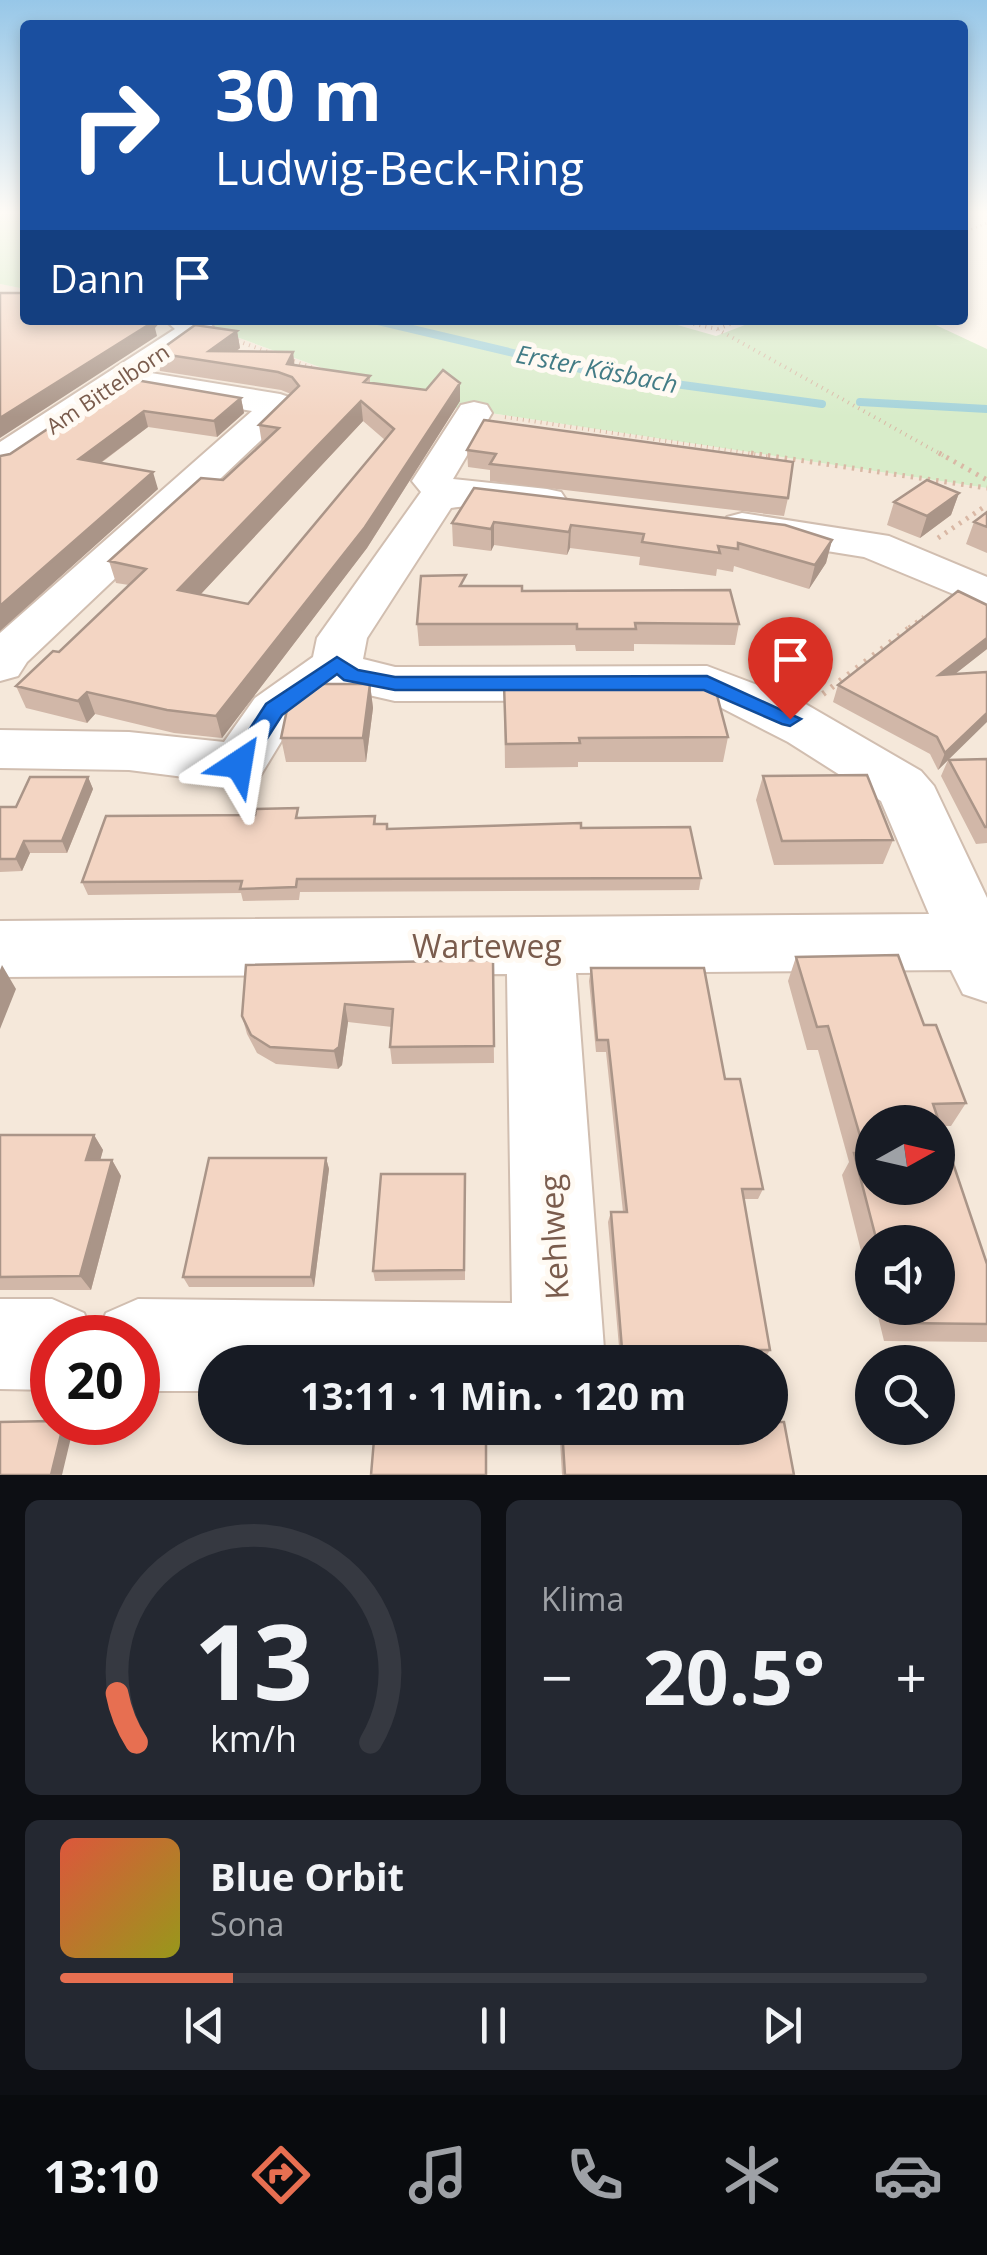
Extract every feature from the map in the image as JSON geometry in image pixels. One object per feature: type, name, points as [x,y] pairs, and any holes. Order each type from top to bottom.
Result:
[{"type":"street","name":"Am Bittelborn","points":[[0,458],[123,378],[187,325]]},
{"type":"street","points":[[2,658],[280,405],[123,378]]},
{"type":"street","points":[[447,494],[432,481],[474,413]]},
{"type":"street","points":[[337,664],[337,650],[353,621],[430,504],[447,494],[470,492],[587,506]]},
{"type":"street","points":[[704,521],[859,541],[977,589]]},
{"type":"street","points":[[337,664],[352,675],[395,684],[707,683],[790,719],[900,786],[913,801],[983,952]]},
{"type":"street","points":[[0,748],[130,751],[239,764],[274,710],[337,664]]},
{"type":"street","name":"Warteweg","points":[[0,949],[540,945],[983,952]]},
{"type":"street","name":"Kehlweg","points":[[160,1345],[558,1349],[540,945]]},
{"type":"street","points":[[0,1344],[30,1344]]},
{"type":"path","points":[[195,325],[324,372]]},
{"type":"path","points":[[696,325],[716,330],[987,480]]},
{"type":"path","points":[[716,330],[728,325]]},
{"type":"path","points":[[474,413],[987,488]]},
{"type":"path","points":[[908,558],[987,505]]},
{"type":"path","points":[[790,719],[977,589]]},
{"type":"shaded area","points":[[0,284],[20,288],[20,325],[203,325],[417,402],[987,488],[987,1475],[0,1475]]},
{"type":"green space","points":[[0,280],[20,280],[20,288],[0,284]]},
{"type":"green space","points":[[203,325],[678,325],[716,336],[745,325],[936,325],[987,349],[987,488],[417,402]]},
{"type":"building","points":[[0,293],[20,293],[20,325],[148,325],[0,418]]},
{"type":"building","points":[[195,325],[237,331],[209,351],[293,352],[287,364],[370,376],[364,382],[426,390],[443,370],[460,383],[365,527],[216,716],[167,710],[87,692],[78,701],[16,686],[53,651],[59,652],[146,569],[109,561],[201,478],[223,480],[279,428],[259,425],[299,386],[292,377],[278,372],[156,353]],"holes":[[[361,401],[394,429],[248,604],[178,590]]]},
{"type":"building","points":[[124,378],[241,398],[214,421],[144,411],[79,459],[153,472],[0,606],[0,456],[10,454]]},
{"type":"building","points":[[484,420],[793,462],[788,498],[490,464],[496,454],[467,450]]},
{"type":"building","points":[[927,480],[959,493],[927,516],[894,502]]},
{"type":"building","points":[[474,488],[785,525],[832,540],[815,565],[738,543],[738,549],[718,546],[720,553],[642,542],[644,534],[571,525],[569,532],[494,522],[491,529],[452,523]]},
{"type":"building","points":[[987,512],[987,527],[974,522]]},
{"type":"building","points":[[466,575],[460,586],[522,586],[522,591],[730,590],[739,624],[635,623],[636,629],[577,629],[577,624],[417,624],[421,576]]},
{"type":"building","points":[[958,591],[987,605],[987,638],[939,675],[987,672],[987,713],[945,753],[937,737],[838,685]]},
{"type":"building","points":[[314,684],[370,684],[363,738],[281,738],[288,705]]},
{"type":"building","points":[[714,684],[728,737],[579,738],[580,743],[506,744],[504,685]]},
{"type":"building","points":[[987,759],[987,827],[985,827],[949,760]]},
{"type":"building","points":[[867,775],[893,840],[782,841],[763,776]]},
{"type":"building","points":[[30,777],[88,777],[62,841],[24,841],[16,859],[0,859],[0,807],[16,807]]},
{"type":"building","points":[[298,808],[296,818],[375,816],[374,824],[387,824],[387,829],[581,823],[581,828],[690,827],[701,878],[297,879],[296,887],[240,889],[242,881],[82,882],[106,816],[255,815],[256,809]]},
{"type":"building","points":[[898,955],[924,1025],[936,1025],[966,1103],[855,1105],[855,1119],[828,1026],[817,1027],[796,957]]},
{"type":"building","points":[[493,960],[494,1046],[390,1047],[393,1009],[345,1004],[339,1047],[334,1051],[270,1047],[251,1035],[242,1016],[246,965]]},
{"type":"building","points":[[591,968],[704,968],[725,1079],[740,1079],[763,1189],[742,1189],[769,1345],[622,1345],[611,1212],[627,1212],[608,1040],[597,1040]]},
{"type":"building","points":[[0,1135],[94,1135],[86,1160],[112,1160],[80,1276],[0,1277]]},
{"type":"building","points":[[209,1158],[326,1158],[311,1277],[183,1277]]},
{"type":"building","points":[[955,1169],[987,1264],[987,1324],[955,1324],[955,1225],[873,1225],[867,1205],[955,1205]]},
{"type":"building","points":[[381,1174],[465,1174],[464,1270],[373,1271]]},
{"type":"building","points":[[30,1421],[30,1445],[58,1445],[51,1475],[0,1475],[0,1422]]},
{"type":"building","points":[[788,1443],[794,1475],[565,1475],[563,1445]]},
{"type":"building","points":[[374,1445],[486,1445],[486,1475],[371,1475]]},
{"type":"waterway","name":"Erster Käsbach","points":[[395,325],[602,374],[822,404]]},
{"type":"waterway","name":"Erster Käsbach","points":[[860,402],[987,409]]},
{"type":"route","points":[[239,764],[274,710],[337,664],[352,675],[395,684],[707,683],[732,690],[790,719]]}]
